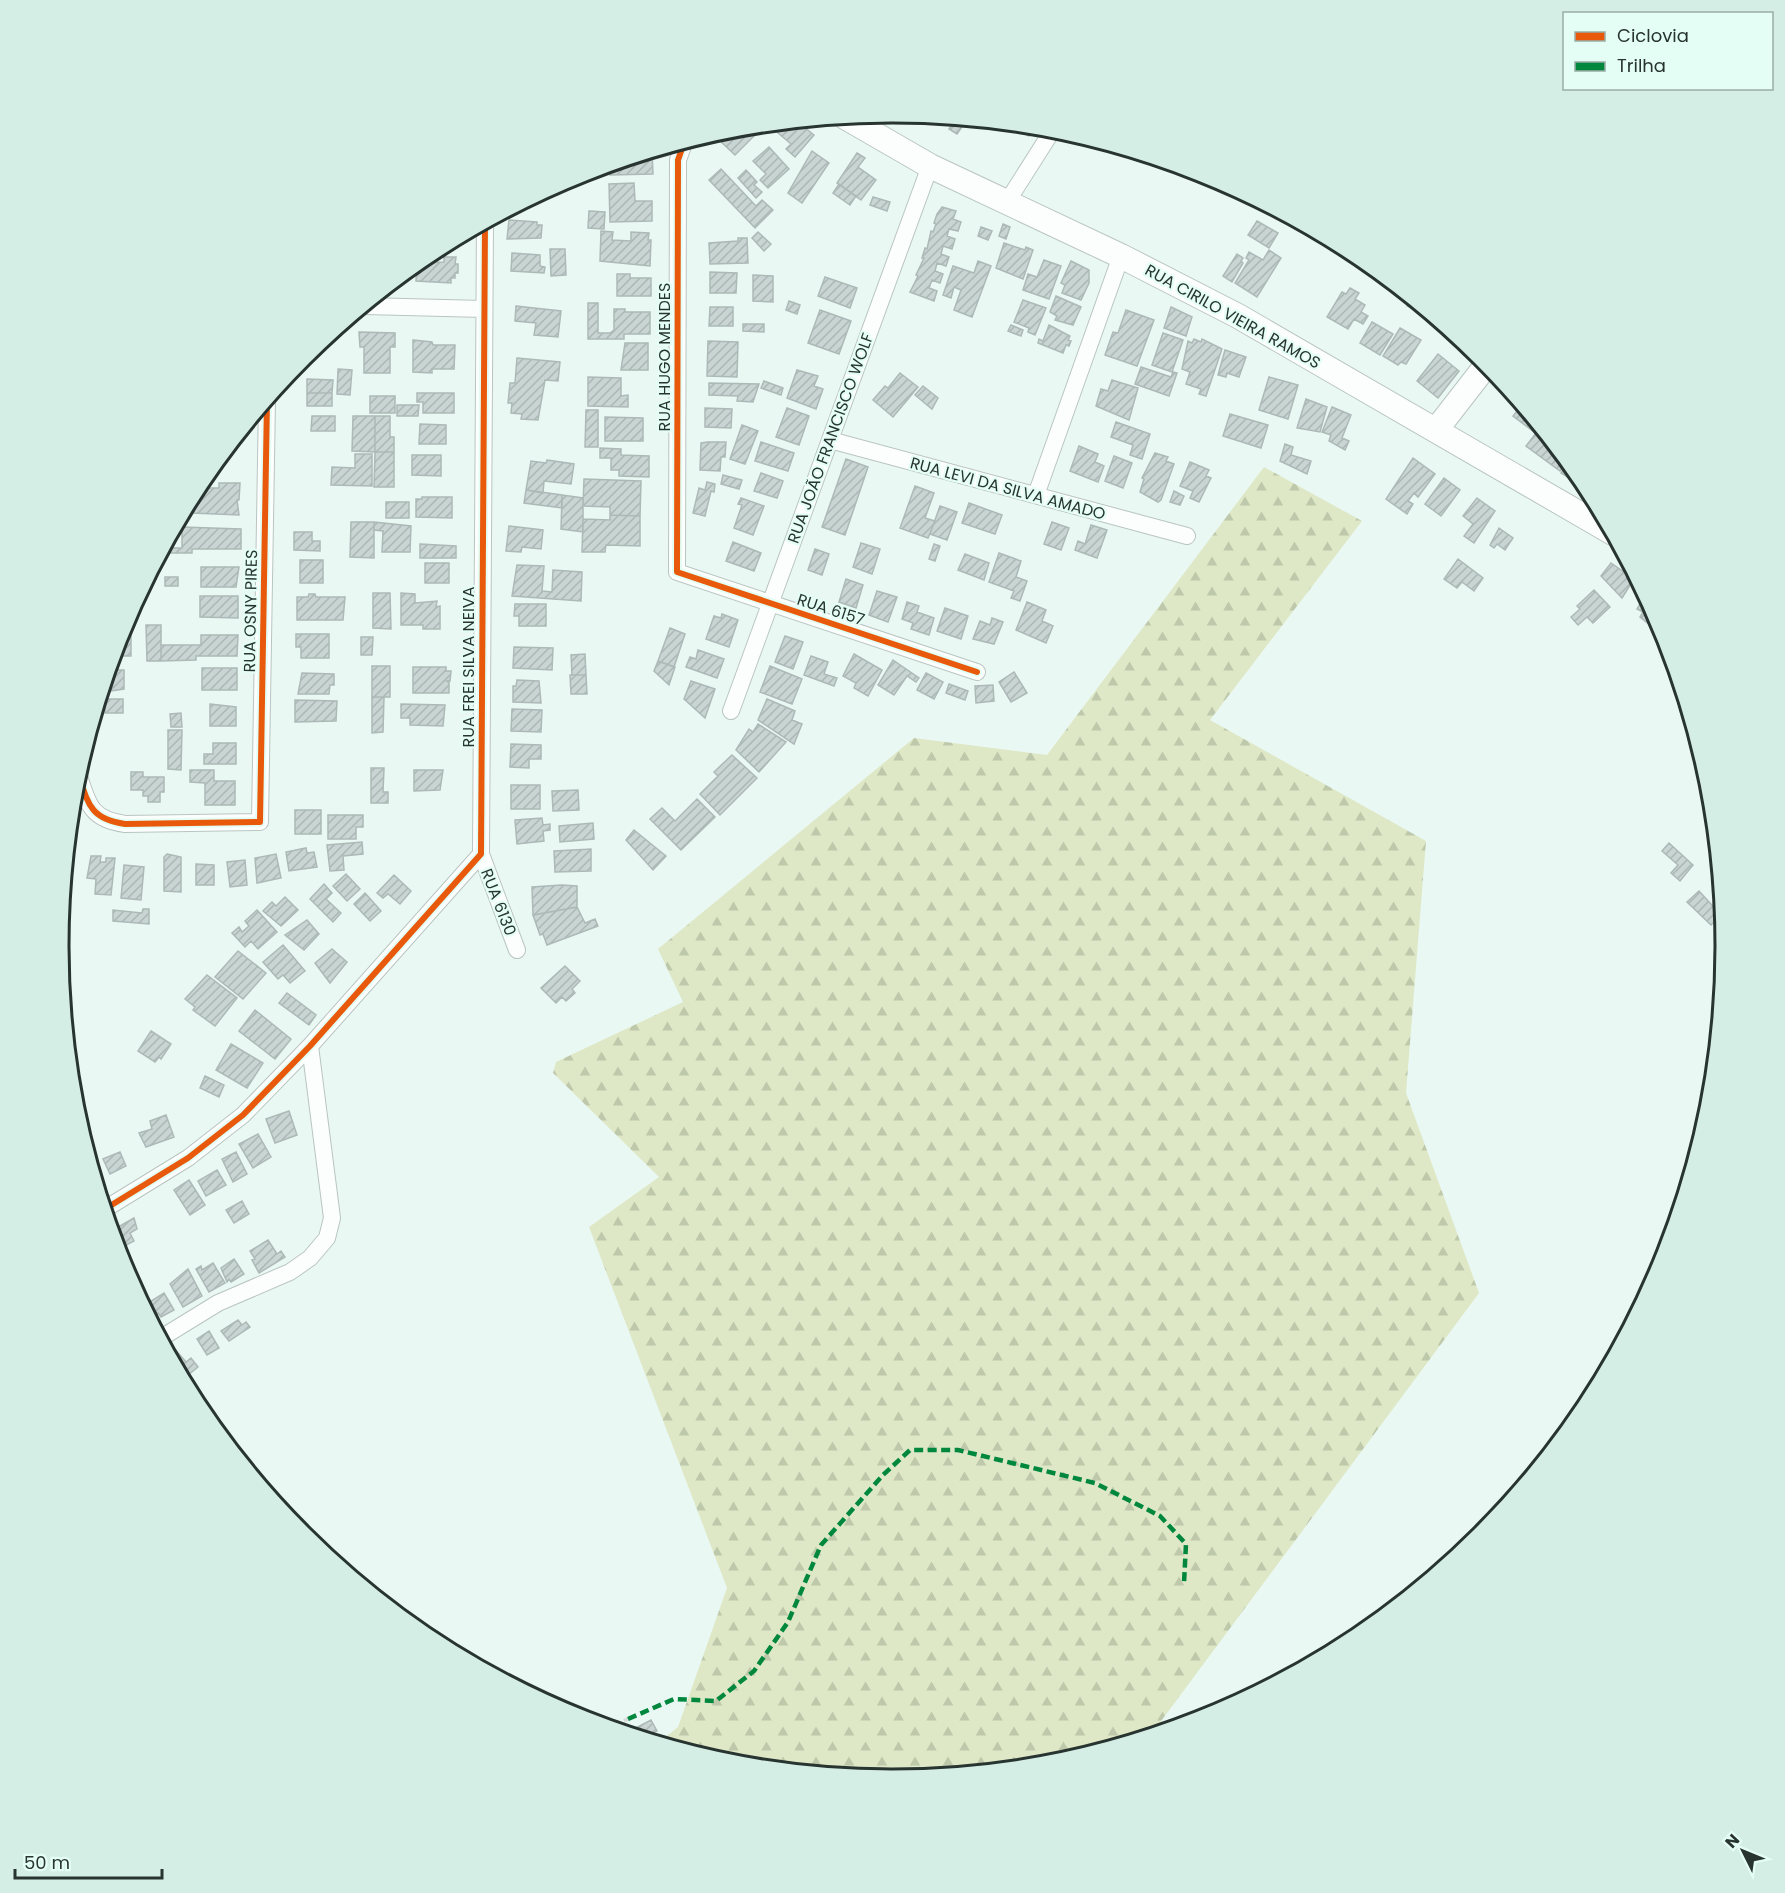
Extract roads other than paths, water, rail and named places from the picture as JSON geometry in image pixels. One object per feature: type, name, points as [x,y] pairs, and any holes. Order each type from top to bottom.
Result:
[{"type":"main road","name":"RUA CIRILO VIEIRA RAMOS","points":[[858,124],[930,166],[1121,256],[1238,316],[1599,524]]},
{"type":"main road","points":[[1436,430],[1482,371]]},
{"type":"street","points":[[1007,202],[1048,138]]},
{"type":"street","name":"RUA HUGO MENDES","points":[[677,572],[678,160],[681,151]]},
{"type":"street","name":"RUA JOÃO FRANCISCO WOLF","points":[[731,711],[930,166]]},
{"type":"street","name":"RUA FREI SILVA NEIVA","points":[[481,854],[485,231]]},
{"type":"street","points":[[1036,495],[1121,256]]},
{"type":"street","points":[[375,306],[484,309]]},
{"type":"street","name":"RUA OSNY PIRES","points":[[85,789],[94,812],[106,822],[125,824],[260,822],[267,411]]},
{"type":"street","name":"RUA LEVI DA SILVA AMADO","points":[[830,440],[1187,536]]},
{"type":"street","name":"RUA 6157","points":[[677,572],[977,672]]},
{"type":"street","points":[[111,1205],[214,1138],[250,1108],[310,1046],[481,854]]},
{"type":"street","name":"RUA 6130","points":[[481,854],[517,950]]},
{"type":"street","points":[[166,1334],[218,1303],[290,1272],[310,1258],[327,1238],[332,1218],[310,1046]]}]
